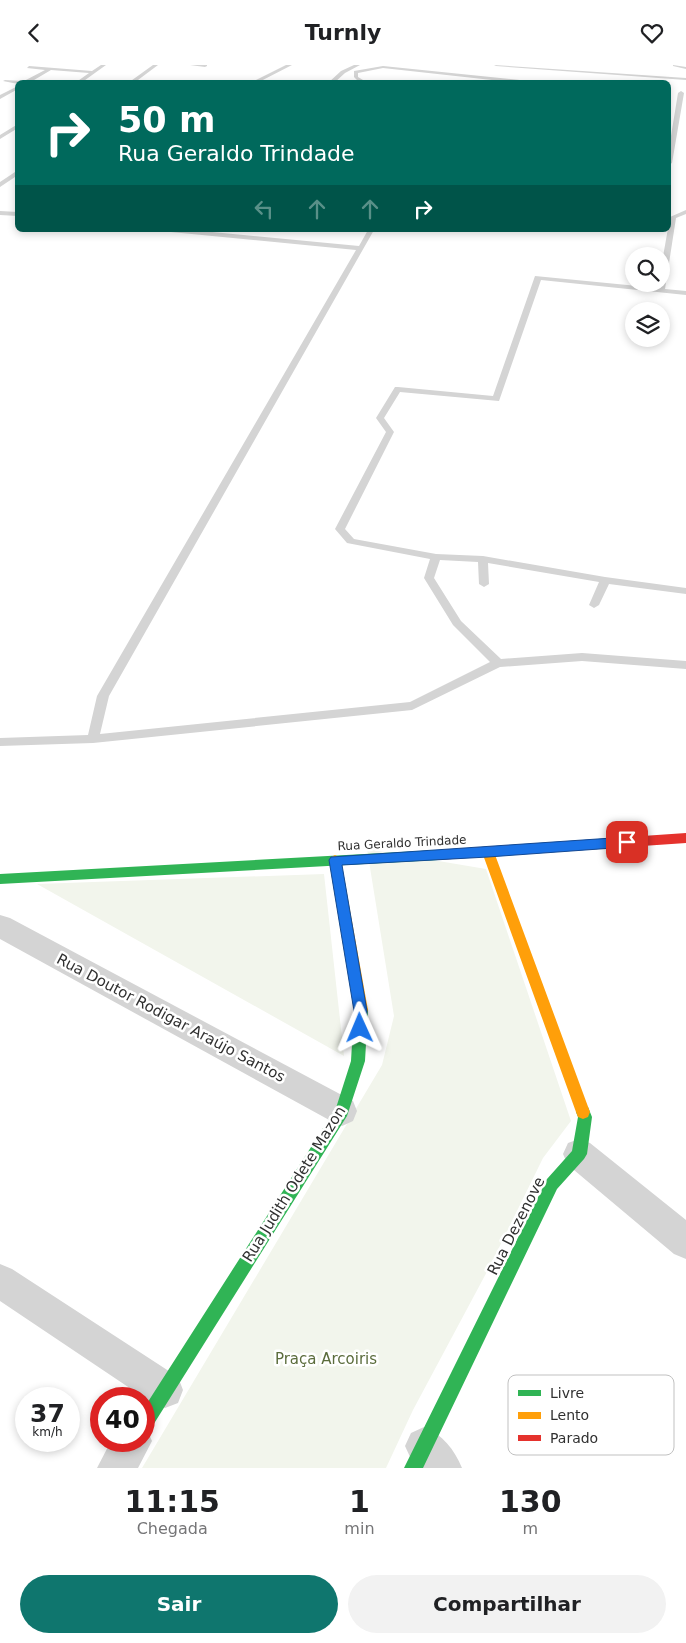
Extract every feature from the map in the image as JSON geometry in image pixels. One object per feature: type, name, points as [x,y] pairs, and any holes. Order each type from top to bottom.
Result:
[{"type":"street","name":"Rua Geraldo Trindade","points":[[0,879],[488,853],[686,838]]},
{"type":"street","points":[[488,853],[585,1117],[579,1154],[686,1242]]},
{"type":"street","name":"Rua Judith Odete Mazon","points":[[155,1406],[342,1111],[358,1061],[360,1011],[335,860]]},
{"type":"street","name":"Rua Doutor Rodigar Araújo Santos","points":[[0,926],[342,1111]]},
{"type":"street","name":"Rua Dezenove","points":[[427,1461],[552,1184],[579,1154]]},
{"type":"street","points":[[0,1281],[165,1390]]},
{"type":"street","points":[[116,1468],[126,1452]]},
{"type":"lane","points":[[29,80],[55,65]]},
{"type":"lane","points":[[81,80],[104,65]]},
{"type":"lane","points":[[134,80],[156,65]]},
{"type":"lane","points":[[192,65],[205,66]]},
{"type":"lane","points":[[258,80],[290,65]]},
{"type":"lane","points":[[334,80],[343,72],[358,65]]},
{"type":"lane","points":[[496,65],[666,74],[686,79]]},
{"type":"lane","points":[[675,65],[686,68]]},
{"type":"lane","points":[[29,67],[93,72]]},
{"type":"lane","points":[[360,80],[356,77],[356,72],[383,67],[511,80]]},
{"type":"lane","points":[[6,81],[15,81]]},
{"type":"lane","points":[[0,98],[15,89]]},
{"type":"lane","points":[[671,155],[678,126],[681,93]]},
{"type":"lane","points":[[0,98],[9,99]]},
{"type":"lane","points":[[0,137],[15,127]]},
{"type":"lane","points":[[0,185],[15,174]]},
{"type":"lane","points":[[671,229],[673,217],[686,212]]},
{"type":"lane","points":[[0,213],[15,214]]},
{"type":"lane","points":[[192,232],[361,248]]},
{"type":"lane","points":[[93,739],[103,696],[370,232]]},
{"type":"lane","points":[[668,247],[671,232]]},
{"type":"lane","points":[[625,287],[538,279],[496,399],[398,389],[380,418],[390,432],[340,529],[352,541],[436,557],[484,559],[605,580],[686,591]]},
{"type":"lane","points":[[670,292],[686,293]]},
{"type":"lane","points":[[436,557],[429,578],[457,623],[498,663]]},
{"type":"lane","points":[[484,559],[484,584]]},
{"type":"lane","points":[[594,605],[605,580]]},
{"type":"lane","points":[[0,742],[93,739],[412,706],[498,663],[582,657],[686,665]]},
{"type":"green space","name":"Praça Arcoiris","points":[[367,849],[486,869],[571,1121],[543,1158],[490,1266],[413,1410],[386,1468],[142,1468],[152,1452],[155,1452],[155,1446],[382,1065],[394,1016]]},
{"type":"green space","points":[[324,874],[344,1056],[37,884]]},
{"type":"traffic: fast","points":[[0,879],[438,855]]},
{"type":"traffic: fast","points":[[155,1407],[342,1111],[358,1061],[361,1010]]},
{"type":"traffic: fast","points":[[413,1468],[552,1184],[579,1154],[585,1117],[583,1112]]},
{"type":"traffic: slow","points":[[488,852],[583,1112]]},
{"type":"traffic: slow","points":[[335,860],[361,1010]]},
{"type":"traffic: jam","points":[[438,855],[686,838]]},
{"type":"route","points":[[360,1028],[360,1011],[335,860],[488,853],[627,842]]}]
